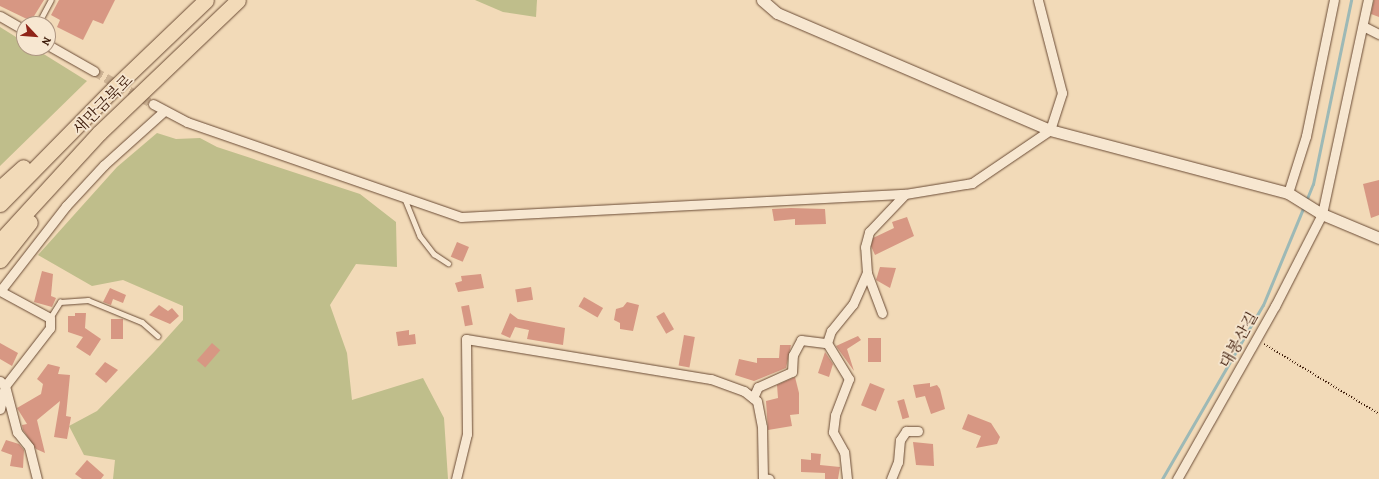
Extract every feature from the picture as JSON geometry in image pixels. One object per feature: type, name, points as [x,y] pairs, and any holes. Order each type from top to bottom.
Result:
[{"type":"highway","name":"새만금북로","points":[[0,204],[114,88],[206,0]]},
{"type":"highway","name":"새만금북로","points":[[0,241],[99,133],[238,0]]},
{"type":"highway","points":[[0,188],[114,88]]},
{"type":"highway","points":[[0,260],[99,133]]},
{"type":"street","points":[[762,0],[777,13],[1050,130],[1288,193],[1319,212],[1379,238]]},
{"type":"street","points":[[153,104],[164,111],[405,199],[461,217],[905,194],[972,183],[1050,130],[1062,92],[1038,0]]},
{"type":"street","points":[[1288,193],[1306,136],[1334,0]]},
{"type":"street","name":"대봉산길","points":[[1177,479],[1256,339],[1319,212],[1368,0]]},
{"type":"street","points":[[0,16],[16,25]]},
{"type":"street","points":[[1363,26],[1379,34]]},
{"type":"street","points":[[56,49],[94,71]]},
{"type":"street","points":[[0,409],[2,383],[50,328],[50,318],[0,291],[66,206],[104,165],[164,111]]},
{"type":"street","points":[[882,313],[867,274],[865,247],[869,232],[905,194]]},
{"type":"street","points":[[847,479],[844,452],[834,432],[835,415],[849,379],[827,343],[830,331],[853,304],[867,274]]},
{"type":"street","points":[[456,479],[467,434],[466,339],[711,380],[753,398],[757,400],[762,427],[765,479]]},
{"type":"street","points":[[753,398],[758,387],[792,372],[793,355],[801,340],[827,343]]},
{"type":"street","points":[[2,383],[17,432],[29,447],[37,479]]},
{"type":"street","points":[[891,479],[898,462],[900,440],[906,431],[918,430]]},
{"type":"lane","points":[[42,16],[51,0]]},
{"type":"lane","points":[[405,199],[420,236],[434,254],[448,264]]},
{"type":"lane","points":[[50,318],[60,302],[88,300],[142,322],[158,336]]},
{"type":"path","points":[[1256,339],[1379,414]]},
{"type":"shaded area","points":[[475,0],[537,0],[536,17],[503,12]]},
{"type":"shaded area","points":[[0,27],[16,37],[16,56],[47,56],[87,81],[0,166]]},
{"type":"shaded area","points":[[157,133],[176,139],[200,138],[217,147],[360,194],[396,222],[397,267],[356,264],[330,305],[347,353],[352,400],[423,378],[444,418],[448,479],[113,479],[115,460],[84,455],[69,426],[97,411],[154,352],[183,320],[183,306],[123,280],[92,286],[38,255],[117,167]]},
{"type":"building","points":[[0,0],[44,0],[34,16],[21,16],[0,6]]},
{"type":"building","points":[[59,0],[115,0],[103,24],[93,20],[83,40],[57,27],[60,20],[56,18],[56,16],[51,15]]},
{"type":"building","points":[[1374,0],[1379,0],[1379,17],[1371,14]]},
{"type":"building","points":[[1379,180],[1379,215],[1371,218],[1363,184]]},
{"type":"building","points":[[772,209],[825,209],[826,224],[795,225],[795,219],[774,221]]},
{"type":"building","points":[[907,217],[914,236],[875,255],[871,246],[873,238],[894,228],[892,222]]},
{"type":"building","points":[[457,242],[469,247],[463,262],[451,257]]},
{"type":"building","points":[[880,267],[896,268],[890,288],[876,280]]},
{"type":"building","points":[[42,271],[53,274],[51,296],[56,298],[52,307],[34,302]]},
{"type":"building","points":[[481,274],[484,288],[458,292],[455,283],[462,281],[461,276]]},
{"type":"building","points":[[531,287],[533,300],[517,302],[515,290]]},
{"type":"building","points":[[110,288],[126,295],[123,303],[113,299],[111,305],[103,302]]},
{"type":"building","points":[[584,297],[603,308],[598,318],[578,307]]},
{"type":"building","points":[[627,302],[639,305],[633,331],[620,329],[620,323],[614,320],[616,309],[623,307]]},
{"type":"building","points":[[159,305],[168,311],[172,308],[179,316],[170,324],[149,315]]},
{"type":"building","points":[[469,305],[473,325],[465,326],[461,307]]},
{"type":"building","points":[[664,312],[674,329],[666,334],[656,316]]},
{"type":"building","points":[[75,313],[86,313],[85,328],[101,339],[90,356],[76,347],[83,337],[68,332],[68,316],[75,316]]},
{"type":"building","points":[[510,313],[518,319],[565,328],[563,345],[527,339],[529,330],[515,327],[510,338],[501,334]]},
{"type":"building","points":[[111,319],[123,319],[123,339],[111,339]]},
{"type":"building","points":[[409,330],[409,335],[415,334],[416,344],[398,346],[396,332]]},
{"type":"building","points":[[684,335],[695,337],[689,367],[679,366]]},
{"type":"building","points":[[858,336],[861,340],[847,349],[854,371],[836,346]]},
{"type":"building","points":[[868,338],[881,338],[881,362],[868,362]]},
{"type":"building","points":[[0,343],[18,353],[12,366],[0,359]]},
{"type":"building","points":[[212,343],[220,350],[205,368],[197,360]]},
{"type":"building","points":[[780,345],[791,345],[786,368],[754,381],[735,375],[739,359],[757,363],[757,358],[779,358]]},
{"type":"building","points":[[825,352],[833,364],[829,377],[818,373]]},
{"type":"building","points":[[105,362],[118,370],[106,383],[95,374]]},
{"type":"building","points":[[48,364],[60,367],[58,374],[70,375],[66,416],[71,417],[67,439],[54,437],[60,401],[37,420],[45,453],[36,449],[23,430],[22,425],[27,424],[17,408],[41,394],[43,384],[37,379]]},
{"type":"building","points":[[795,377],[799,393],[799,414],[790,415],[792,426],[768,430],[766,401],[778,398],[777,385]]},
{"type":"building","points":[[870,383],[885,389],[876,411],[861,405]]},
{"type":"building","points":[[930,383],[930,387],[937,385],[940,389],[945,409],[931,414],[925,396],[916,398],[913,385]]},
{"type":"building","points":[[904,399],[909,417],[903,419],[897,401]]},
{"type":"building","points":[[968,414],[991,423],[1000,437],[997,444],[976,448],[981,436],[962,429]]},
{"type":"building","points":[[6,440],[19,444],[24,450],[23,468],[10,466],[12,455],[1,451]]},
{"type":"building","points":[[913,442],[933,444],[934,466],[916,465]]},
{"type":"building","points":[[811,453],[821,454],[820,465],[840,467],[838,479],[825,479],[825,473],[801,472],[801,459],[811,460]]},
{"type":"building","points":[[87,460],[104,475],[101,479],[82,479],[75,474]]},
{"type":"waterway","points":[[1306,201],[1313,184],[1351,0]]},
{"type":"waterway","points":[[1162,479],[1263,305],[1304,206]]},
{"type":"tunnel","points":[[94,71],[153,104]]}]
